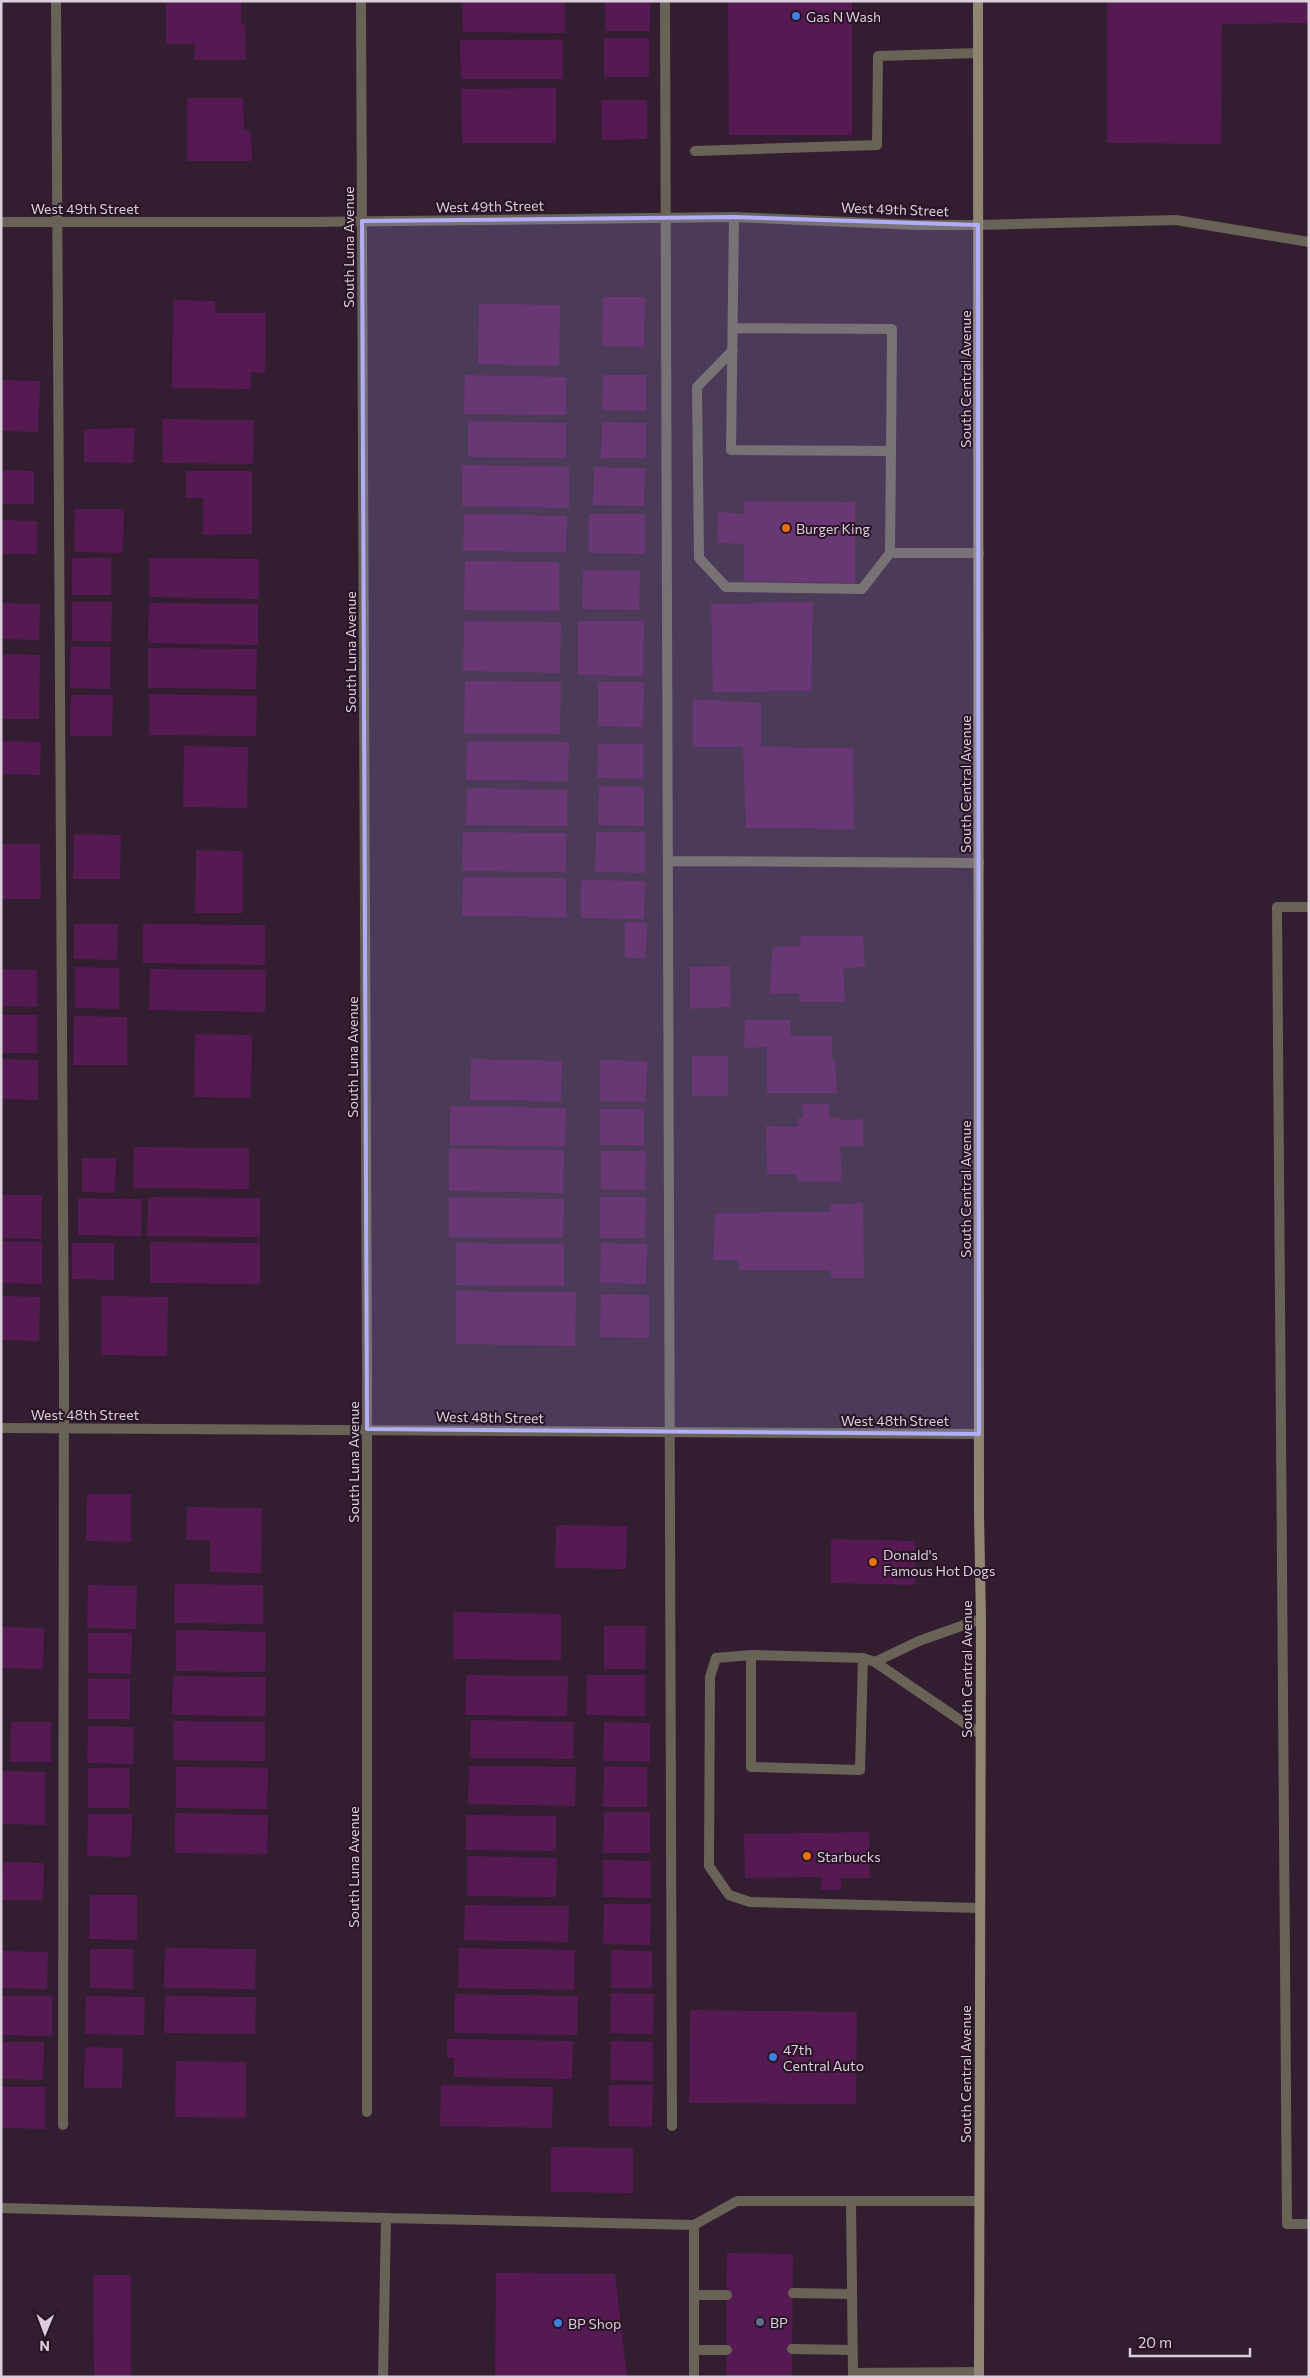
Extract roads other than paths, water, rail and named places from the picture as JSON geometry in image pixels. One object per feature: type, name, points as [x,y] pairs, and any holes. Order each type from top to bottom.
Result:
[{"type":"main road","name":"South Central Avenue","points":[[978,1],[979,1434],[981,1619],[979,1733],[978,2374]]},
{"type":"street","points":[[56,1],[64,1427],[63,2125]]},
{"type":"street","name":"South Luna Avenue","points":[[361,1],[367,1429],[367,2112]]},
{"type":"street","points":[[665,1],[672,2126]]},
{"type":"street","points":[[695,151],[877,145],[878,56],[978,53]]},
{"type":"street","points":[[734,217],[731,450],[891,452]]},
{"type":"street","name":"West 49th Street","points":[[1,222],[734,217],[918,225],[978,225],[1176,220],[1309,242]]},
{"type":"street","points":[[732,328],[892,329],[890,552],[862,589],[726,587],[699,558],[697,387],[733,350]]},
{"type":"street","points":[[890,552],[979,553]]},
{"type":"street","points":[[668,861],[979,863]]},
{"type":"street","points":[[1309,907],[1277,907],[1287,2224],[1309,2224]]},
{"type":"street","name":"West 48th Street","points":[[1,1428],[979,1434]]},
{"type":"street","points":[[876,1662],[919,1641],[981,1619]]},
{"type":"street","points":[[751,1655],[751,1766],[860,1770],[863,1658]]},
{"type":"street","points":[[979,1733],[876,1662],[863,1658],[751,1655],[716,1658],[710,1677],[709,1866],[729,1895],[750,1902],[979,1908]]},
{"type":"street","points":[[1,2208],[694,2225],[737,2201],[978,2201]]},
{"type":"street","points":[[851,2201],[853,2375],[978,2374]]},
{"type":"street","points":[[383,2377],[386,2218]]},
{"type":"street","points":[[694,2225],[694,2377]]},
{"type":"street","points":[[793,2293],[851,2294]]},
{"type":"street","points":[[694,2295],[727,2295]]},
{"type":"street","points":[[792,2349],[852,2350]]},
{"type":"street","points":[[694,2350],[727,2350]]},
{"type":"place","name":"Gas N Wash","points":[[796,16]]},
{"type":"place","name":"Burger King","points":[[786,528]]},
{"type":"place","name":"Donald's Famous Hot Dogs","points":[[873,1562]]},
{"type":"place","name":"Starbucks","points":[[807,1856]]},
{"type":"place","name":"47th Central Auto","points":[[773,2057]]},
{"type":"place","name":"BP","points":[[760,2322]]},
{"type":"place","name":"BP Shop","points":[[558,2323]]}]
